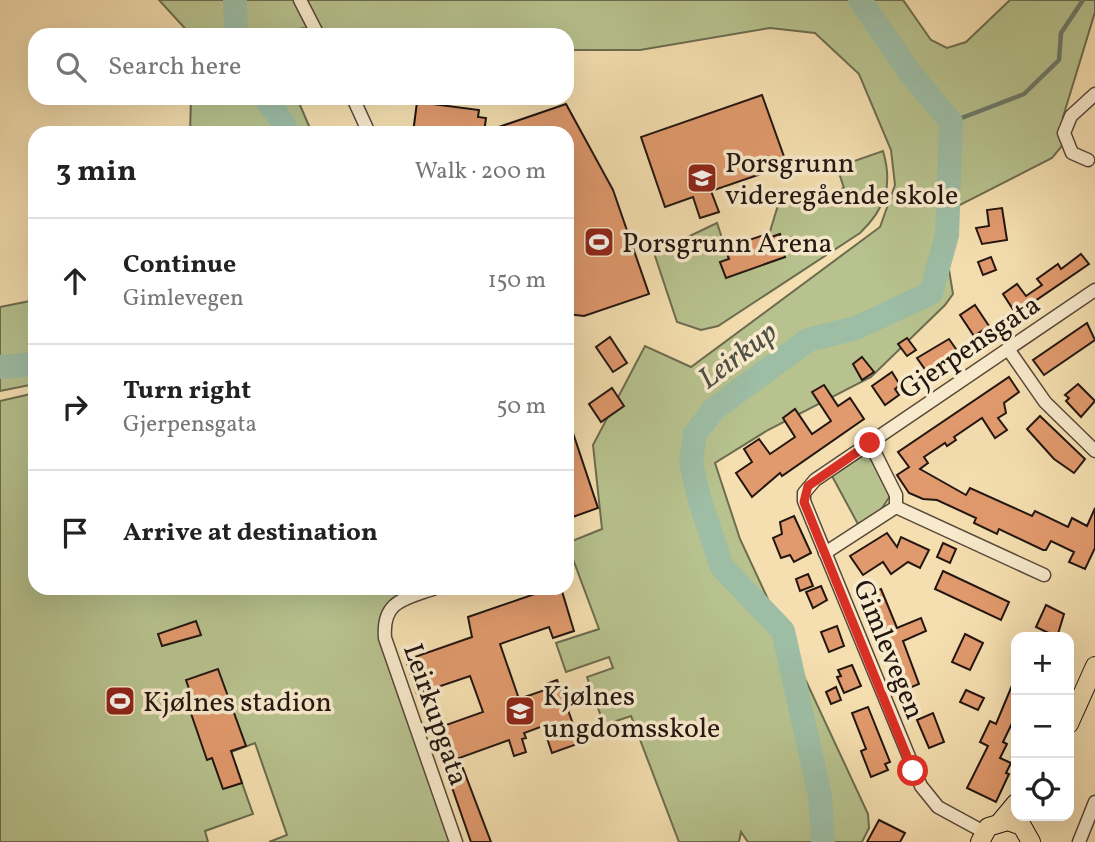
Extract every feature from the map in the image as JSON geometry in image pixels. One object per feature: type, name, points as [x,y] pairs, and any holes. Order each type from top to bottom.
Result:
[{"type":"main road","points":[[1070,695],[1095,652]]},
{"type":"main road","points":[[1074,713],[1095,666]]},
{"type":"main road","points":[[982,837],[1011,809]]},
{"type":"main road","points":[[1001,821],[1015,822],[1029,830]]},
{"type":"street","points":[[300,0],[314,28]]},
{"type":"street","points":[[1088,160],[1072,153],[1064,133],[1071,116],[1095,94]]},
{"type":"street","points":[[356,105],[366,126]]},
{"type":"street","name":"Gjerpensgata","points":[[804,493],[816,480],[1095,290]]},
{"type":"street","points":[[1008,349],[1045,402],[1095,451]]},
{"type":"street","points":[[870,443],[896,495],[896,507]]},
{"type":"street","name":"Gimlevegen","points":[[804,493],[804,502],[921,786],[938,807],[982,837]]},
{"type":"street","points":[[825,553],[896,507]]},
{"type":"street","points":[[896,507],[1044,575]]},
{"type":"street","name":"Leirkupgata","points":[[415,595],[388,609],[384,624],[385,638],[456,842]]},
{"type":"street","points":[[1079,842],[1095,802]]},
{"type":"green space","points":[[159,0],[903,0],[931,40],[947,48],[966,42],[1010,0],[1095,0],[1095,12],[1063,117],[1066,141],[1052,158],[940,215],[953,294],[945,305],[871,377],[768,430],[715,463],[740,539],[868,814],[869,828],[862,842],[748,842],[741,832],[739,842],[679,842],[631,716],[604,725],[587,677],[613,668],[609,657],[566,672],[556,643],[599,629],[574,562],[574,540],[602,529],[593,445],[645,346],[691,367],[880,227],[895,185],[891,150],[859,74],[815,33],[770,28],[640,50],[574,50],[574,28],[185,28]]},
{"type":"green space","points":[[191,105],[300,105],[309,126],[190,126]]},
{"type":"green space","points":[[883,151],[887,175],[885,195],[876,214],[860,233],[718,326],[701,330],[677,322],[654,253],[717,223],[729,259],[720,262],[726,277],[784,257],[782,249],[794,245],[792,237],[782,240],[780,234],[768,238],[779,202],[788,198],[791,205],[844,188],[837,167]]},
{"type":"green space","points":[[28,301],[28,385],[0,391],[0,307]]},
{"type":"green space","points":[[28,395],[28,595],[415,595],[401,600],[384,624],[456,842],[269,842],[287,835],[255,743],[231,752],[253,814],[205,831],[208,842],[0,842],[0,401]]},
{"type":"green space","points":[[864,455],[869,455],[890,496],[879,513],[859,526],[832,476]]},
{"type":"building","name":"Porsgrunn videregående skole","points":[[762,95],[787,165],[711,191],[719,212],[700,218],[693,197],[665,207],[641,137]]},
{"type":"building","points":[[417,105],[479,110],[478,117],[486,118],[485,126],[414,126]]},
{"type":"building","name":"Porsgrunn Arena","points":[[567,105],[613,190],[649,294],[584,316],[574,315],[574,126],[502,126]]},
{"type":"building","points":[[1002,208],[1007,240],[982,244],[976,228],[989,226],[987,210]]},
{"type":"building","points":[[780,234],[785,257],[726,278],[720,262],[729,259],[725,248],[764,235],[766,239]]},
{"type":"building","points":[[1081,254],[1089,264],[1016,314],[1003,294],[1017,284],[1026,296],[1042,285],[1037,279],[1058,264],[1061,269]]},
{"type":"building","points":[[991,257],[996,270],[983,275],[978,262]]},
{"type":"building","points":[[975,305],[989,326],[974,336],[960,315]]},
{"type":"building","points":[[1087,323],[1095,340],[1044,375],[1033,360]]},
{"type":"building","points":[[610,337],[627,363],[613,372],[596,347]]},
{"type":"building","points":[[907,338],[916,350],[907,356],[898,344]]},
{"type":"building","points":[[949,339],[956,349],[946,357],[949,361],[929,375],[917,358]]},
{"type":"building","points":[[862,357],[874,372],[862,380],[853,364]]},
{"type":"building","points":[[892,372],[900,385],[895,389],[899,395],[885,405],[872,386]]},
{"type":"building","points":[[1009,377],[1019,392],[1004,403],[1006,413],[998,418],[1007,430],[995,438],[982,418],[954,437],[956,440],[947,446],[945,443],[924,457],[928,463],[920,469],[966,495],[970,488],[1032,516],[1035,511],[1068,527],[1072,518],[1087,526],[1095,508],[1095,548],[1085,569],[1069,562],[1074,552],[1051,541],[1046,550],[1043,550],[999,529],[997,534],[974,523],[976,518],[937,500],[923,499],[909,493],[897,475],[909,467],[898,452]]},
{"type":"building","points":[[1078,384],[1095,401],[1081,417],[1066,401],[1069,398],[1065,395]]},
{"type":"building","points":[[824,385],[838,406],[850,398],[864,419],[782,476],[780,473],[752,497],[736,473],[752,462],[744,449],[759,439],[770,454],[795,437],[783,418],[795,409],[812,434],[831,421],[812,392]]},
{"type":"building","points":[[612,388],[624,406],[601,422],[589,404]]},
{"type":"building","points":[[1040,416],[1085,459],[1074,473],[1054,459],[1027,429]]},
{"type":"building","points":[[574,436],[598,508],[574,517]]},
{"type":"building","points":[[794,516],[811,553],[794,562],[790,555],[781,558],[773,538],[782,534],[780,522]]},
{"type":"building","points":[[887,533],[897,547],[901,537],[929,550],[920,568],[908,562],[891,574],[883,562],[863,575],[850,556]]},
{"type":"building","points":[[943,543],[956,549],[950,563],[937,557]]},
{"type":"building","points":[[943,571],[1009,602],[1001,620],[935,589]]},
{"type":"building","points":[[808,574],[813,586],[800,591],[796,579]]},
{"type":"building","points":[[821,586],[827,600],[813,608],[806,592]]},
{"type":"building","points":[[881,589],[897,628],[921,618],[926,631],[903,641],[919,684],[902,691],[879,642],[885,640],[870,604],[875,602],[871,593]]},
{"type":"building","points":[[532,595],[563,595],[574,631],[553,638],[549,627],[500,644],[519,699],[545,690],[543,685],[557,680],[580,743],[552,753],[543,726],[524,733],[526,738],[522,739],[526,752],[514,756],[509,740],[459,758],[491,842],[471,842],[432,730],[483,712],[470,676],[417,694],[406,660],[472,637],[468,617]]},
{"type":"building","points":[[1046,605],[1064,614],[1059,632],[1046,632],[1036,627]]},
{"type":"building","points":[[196,621],[201,635],[162,646],[158,634]]},
{"type":"building","points":[[837,626],[844,646],[829,652],[821,632]]},
{"type":"building","points":[[965,634],[983,643],[970,670],[952,662]]},
{"type":"building","points":[[852,665],[861,686],[844,693],[837,677],[841,676],[838,670]]},
{"type":"building","points":[[218,669],[246,746],[231,751],[242,783],[223,789],[212,758],[207,760],[186,699],[192,697],[186,680]]},
{"type":"building","points":[[836,687],[841,700],[831,704],[826,692]]},
{"type":"building","points":[[1011,688],[1011,725],[1003,742],[1007,744],[1000,758],[1011,763],[996,802],[967,788],[988,746],[980,742],[990,721],[996,724]]},
{"type":"building","points":[[966,690],[984,698],[978,710],[960,702]]},
{"type":"building","points":[[868,707],[890,762],[885,764],[888,770],[871,777],[861,751],[866,749],[852,713]]},
{"type":"building","points":[[933,713],[944,742],[929,748],[917,720]]},
{"type":"building","points":[[879,820],[905,833],[900,842],[867,842]]},
{"type":"waterway","points":[[235,0],[236,28]]},
{"type":"waterway","name":"Leirkup","points":[[823,842],[820,796],[783,631],[722,567],[700,501],[691,463],[695,434],[714,409],[808,340],[856,328],[931,293],[947,235],[951,122],[910,73],[860,0]]},
{"type":"waterway","points":[[951,122],[1024,94],[1059,60],[1061,33],[1083,0]]},
{"type":"waterway","points":[[270,105],[284,126]]},
{"type":"waterway","points":[[0,367],[28,365]]},
{"type":"place","name":"Porsgrunn videregående skole","points":[[702,178]]},
{"type":"place","name":"Porsgrunn Arena","points":[[599,242]]},
{"type":"place","name":"Kjølnes stadion","points":[[120,701]]},
{"type":"place","name":"Kjølnes ungdomsskole","points":[[520,711]]},
{"type":"route","points":[[870,443],[808,486],[804,493],[804,502],[913,771]]}]
